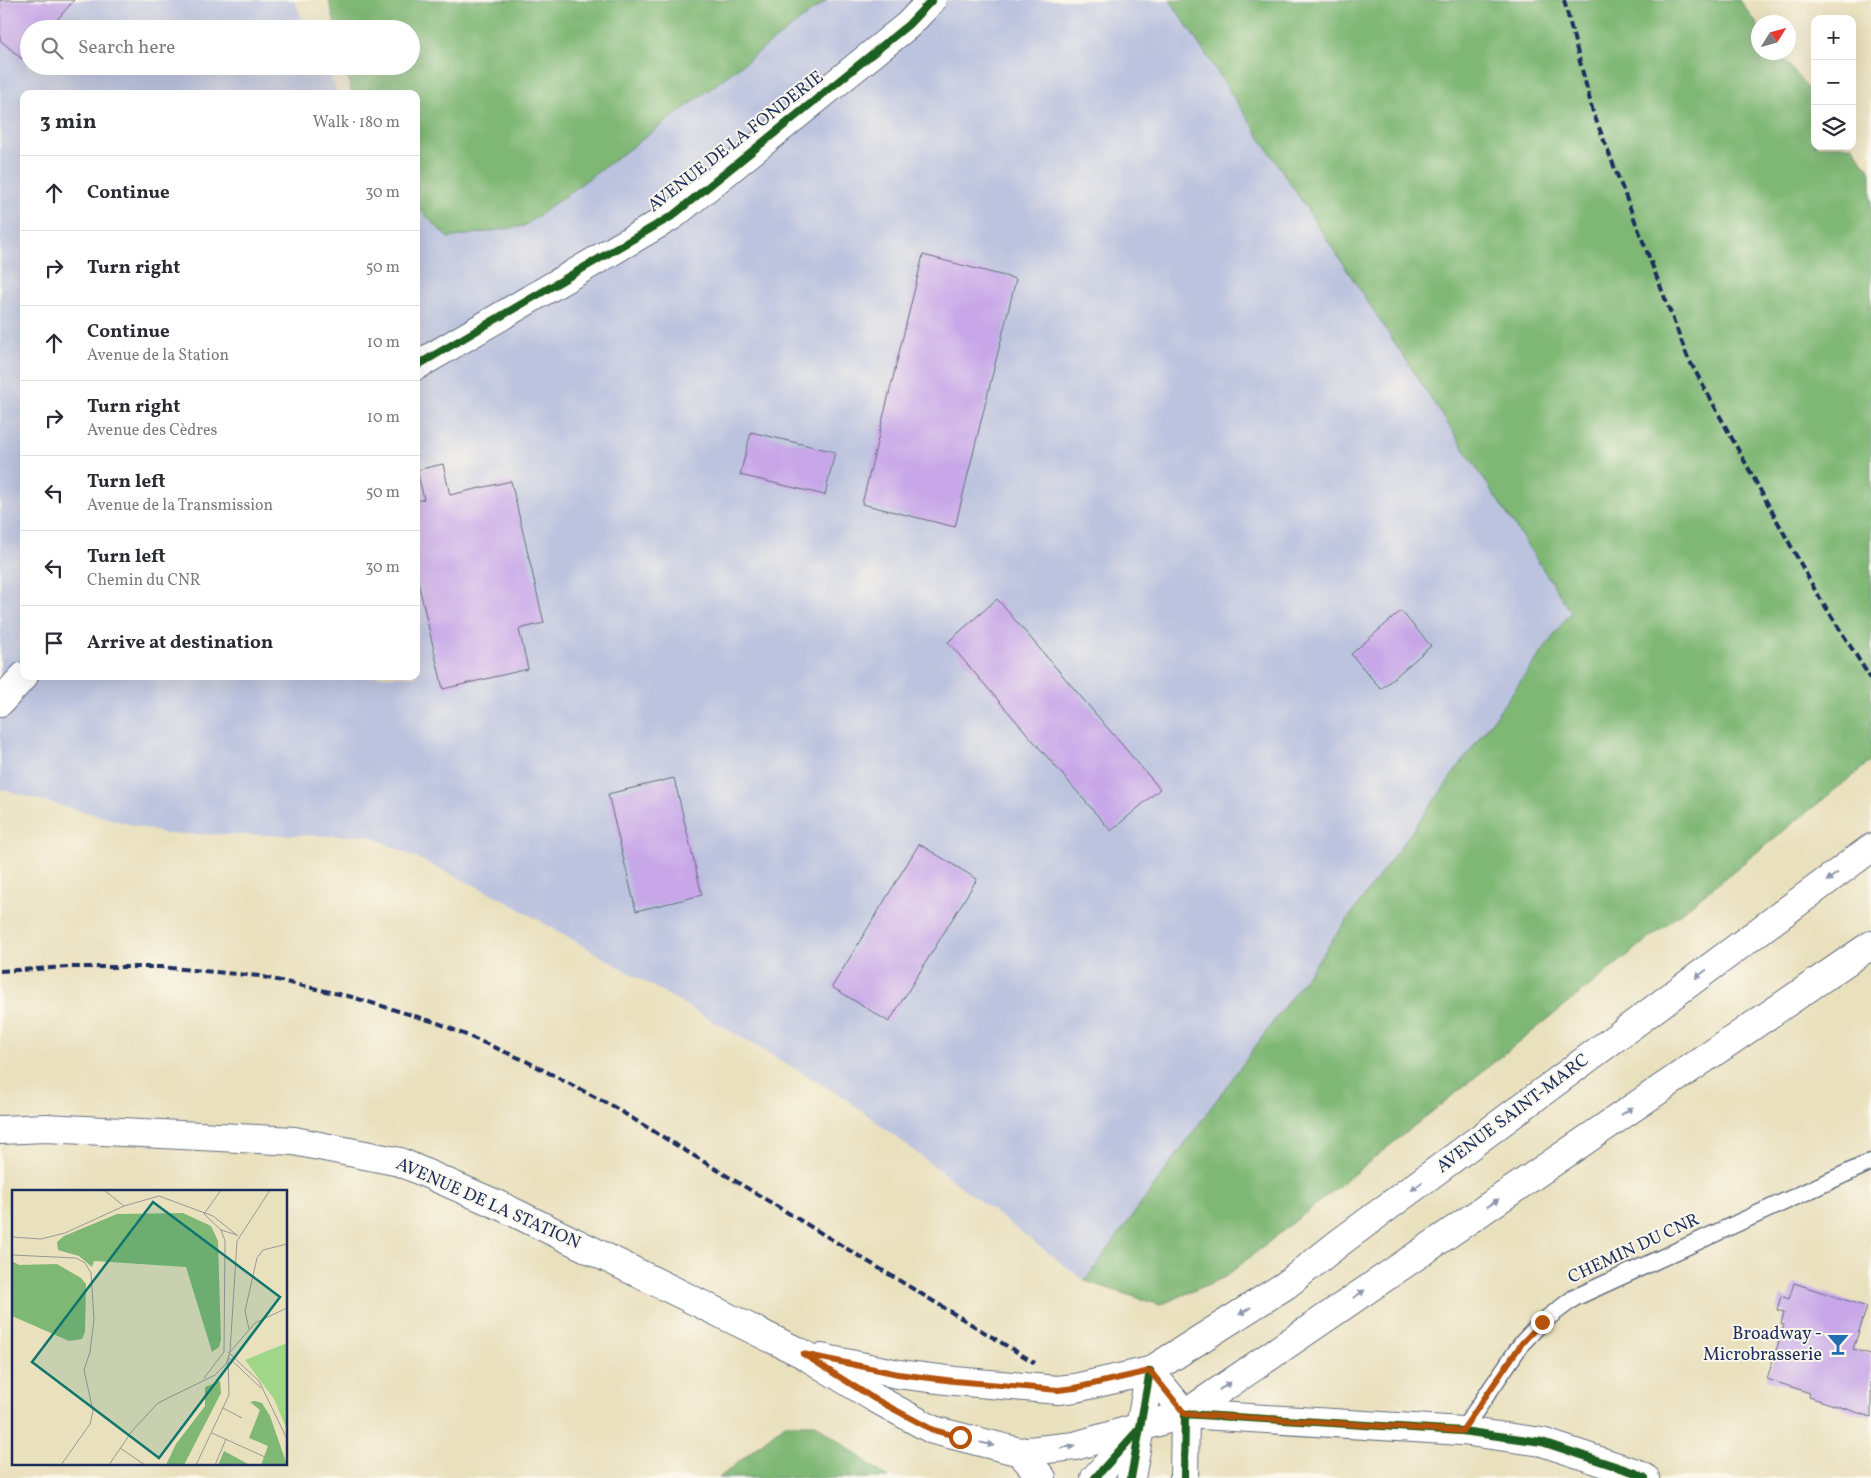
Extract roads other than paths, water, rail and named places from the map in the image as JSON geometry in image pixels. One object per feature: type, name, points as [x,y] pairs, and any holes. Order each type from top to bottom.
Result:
[{"type":"main road","name":"AVENUE DE LA FONDERIE","points":[[420,364],[672,216],[908,25],[932,0]]},
{"type":"main road","points":[[0,702],[20,680]]},
{"type":"main road","name":"AVENUE SAINT-MARC","points":[[1150,1371],[1286,1285],[1871,848]]},
{"type":"main road","points":[[803,1354],[873,1398],[933,1430],[1020,1452],[1075,1446],[1185,1414],[1871,945]]},
{"type":"main road","name":"AVENUE DE LA STATION","points":[[0,1130],[46,1128],[294,1141],[400,1162],[503,1207],[803,1354]]},
{"type":"main road","points":[[803,1354],[898,1374],[1058,1390],[1150,1371]]},
{"type":"main road","points":[[1150,1371],[1185,1414],[1184,1478]]},
{"type":"main road","points":[[1131,1478],[1150,1371]]},
{"type":"main road","points":[[1185,1414],[1462,1431],[1542,1442],[1636,1473],[1645,1478]]},
{"type":"main road","points":[[1095,1478],[1141,1427]]},
{"type":"main road","points":[[1020,1452],[1042,1478]]},
{"type":"lane","name":"CHEMIN DU CNR","points":[[1462,1431],[1522,1343],[1542,1322],[1574,1298],[1871,1162]]},
{"type":"railway","points":[[1564,0],[1593,112],[1688,358],[1815,590],[1871,679]]},
{"type":"railway","points":[[0,971],[70,967],[160,967],[259,976],[352,997],[438,1023],[526,1061],[612,1106],[1035,1363]]},
{"type":"place","name":"Broadway - Microbrasserie","points":[[1838,1344]]}]
